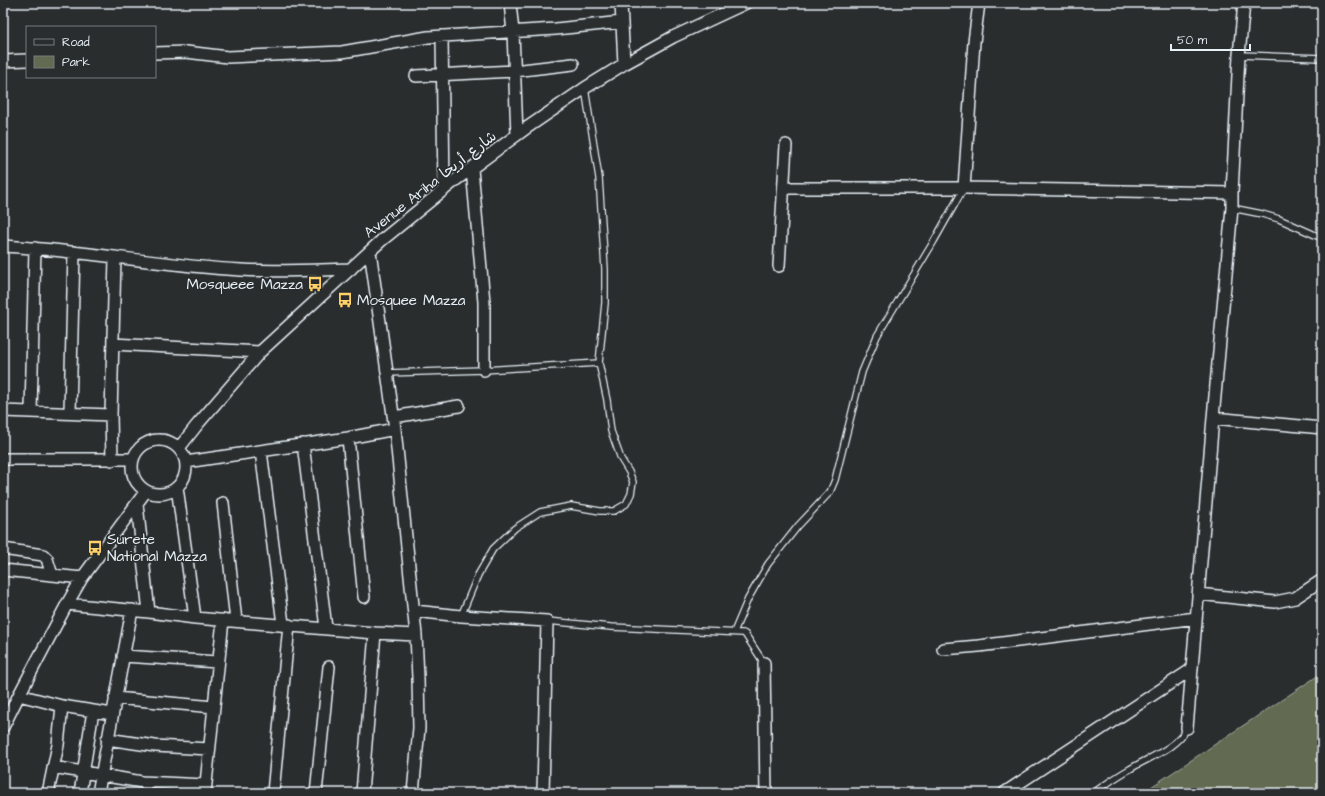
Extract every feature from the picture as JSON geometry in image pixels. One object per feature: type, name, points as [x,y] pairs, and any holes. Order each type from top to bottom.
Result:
[{"type":"street","points":[[510,3],[517,135]]},
{"type":"street","points":[[621,3],[624,64]]},
{"type":"street","points":[[964,188],[974,42],[979,3]]},
{"type":"street","points":[[1187,728],[1232,208],[1239,55],[1244,3]]},
{"type":"street","name":"Avenue Ariha شارع أريحا","points":[[179,448],[260,352],[370,251],[444,190],[517,135],[585,88],[624,64],[673,37],[742,4]]},
{"type":"street","points":[[156,53],[186,52],[228,57],[342,52],[428,37],[556,30],[622,22]]},
{"type":"street","points":[[442,36],[444,190]]},
{"type":"street","points":[[3,61],[26,60]]},
{"type":"street","points":[[416,76],[514,70],[573,64]]},
{"type":"street","points":[[779,266],[785,188],[786,146]]},
{"type":"street","points":[[472,169],[484,302],[484,370]]},
{"type":"street","points":[[785,188],[964,188],[1232,193]]},
{"type":"street","points":[[3,246],[35,248],[115,258],[241,270],[282,272],[350,269]]},
{"type":"street","points":[[31,411],[35,248]]},
{"type":"street","points":[[370,251],[394,417],[416,636],[419,728],[413,793]]},
{"type":"street","points":[[70,412],[74,252]]},
{"type":"street","points":[[112,460],[111,415],[115,258]]},
{"type":"street","points":[[113,344],[260,352]]},
{"type":"street","points":[[394,417],[459,406]]},
{"type":"street","points":[[3,410],[111,415]]},
{"type":"street","points":[[1213,418],[1322,428]]},
{"type":"street","points":[[186,462],[348,438],[395,429]]},
{"type":"street","points":[[348,438],[364,597]]},
{"type":"street","points":[[165,440],[173,443],[179,448],[186,462],[186,471],[183,480],[177,488],[170,492],[154,494],[140,487],[135,481],[131,467],[136,452],[142,446],[149,442],[165,440]]},
{"type":"street","points":[[304,444],[326,628]]},
{"type":"street","points":[[261,451],[286,625],[273,793]]},
{"type":"street","points":[[3,459],[133,459]]},
{"type":"street","points":[[177,488],[195,618]]},
{"type":"street","points":[[3,727],[82,578],[146,491]]},
{"type":"street","points":[[223,503],[236,621]]},
{"type":"street","points":[[137,504],[149,612]]},
{"type":"street","points":[[3,548],[42,555],[47,559],[52,575]]},
{"type":"street","points":[[3,570],[82,578]]},
{"type":"street","points":[[1198,594],[1275,602],[1295,598],[1322,580]]},
{"type":"street","points":[[67,604],[195,618],[416,636]]},
{"type":"street","points":[[98,793],[132,610]]},
{"type":"street","points":[[414,611],[461,616],[547,621],[543,793]]},
{"type":"street","points":[[943,649],[979,646],[1196,618]]},
{"type":"street","points":[[53,767],[142,782],[205,789],[223,620]]},
{"type":"street","points":[[362,793],[375,633]]},
{"type":"street","points":[[123,656],[218,662]]},
{"type":"street","points":[[764,663],[766,793]]},
{"type":"street","points":[[316,793],[329,667]]},
{"type":"street","points":[[1004,793],[1192,669]]},
{"type":"street","points":[[19,695],[62,706],[112,714]]},
{"type":"street","points":[[115,698],[214,707]]},
{"type":"street","points":[[48,793],[58,745],[62,706]]},
{"type":"street","points":[[80,793],[93,711]]},
{"type":"street","points":[[89,741],[209,749]]},
{"type":"lane","points":[[1239,55],[1322,58]]},
{"type":"lane","points":[[461,616],[478,575],[493,549],[515,528],[540,512],[571,506],[600,511],[614,511],[626,504],[631,494],[633,482],[621,459],[611,431],[607,400],[599,363],[605,303],[605,268],[599,178],[585,88]]},
{"type":"lane","points":[[734,632],[748,599],[768,564],[798,526],[830,492],[835,480],[862,372],[877,336],[964,188]]},
{"type":"lane","points":[[1232,208],[1279,219],[1322,238]]},
{"type":"lane","points":[[387,373],[484,370],[599,363]]},
{"type":"lane","points":[[547,621],[611,627],[743,633],[764,663]]},
{"type":"lane","points":[[1093,793],[1118,776],[1172,745],[1184,735],[1187,728]]},
{"type":"green space","points":[[1322,673],[1322,793],[1142,793]]},
{"type":"place","name":"Mosqueee Mazza","points":[[315,284]]},
{"type":"place","name":"Mosquee Mazza","points":[[345,300]]},
{"type":"place","name":"Surete National Mazza","points":[[95,548]]}]
